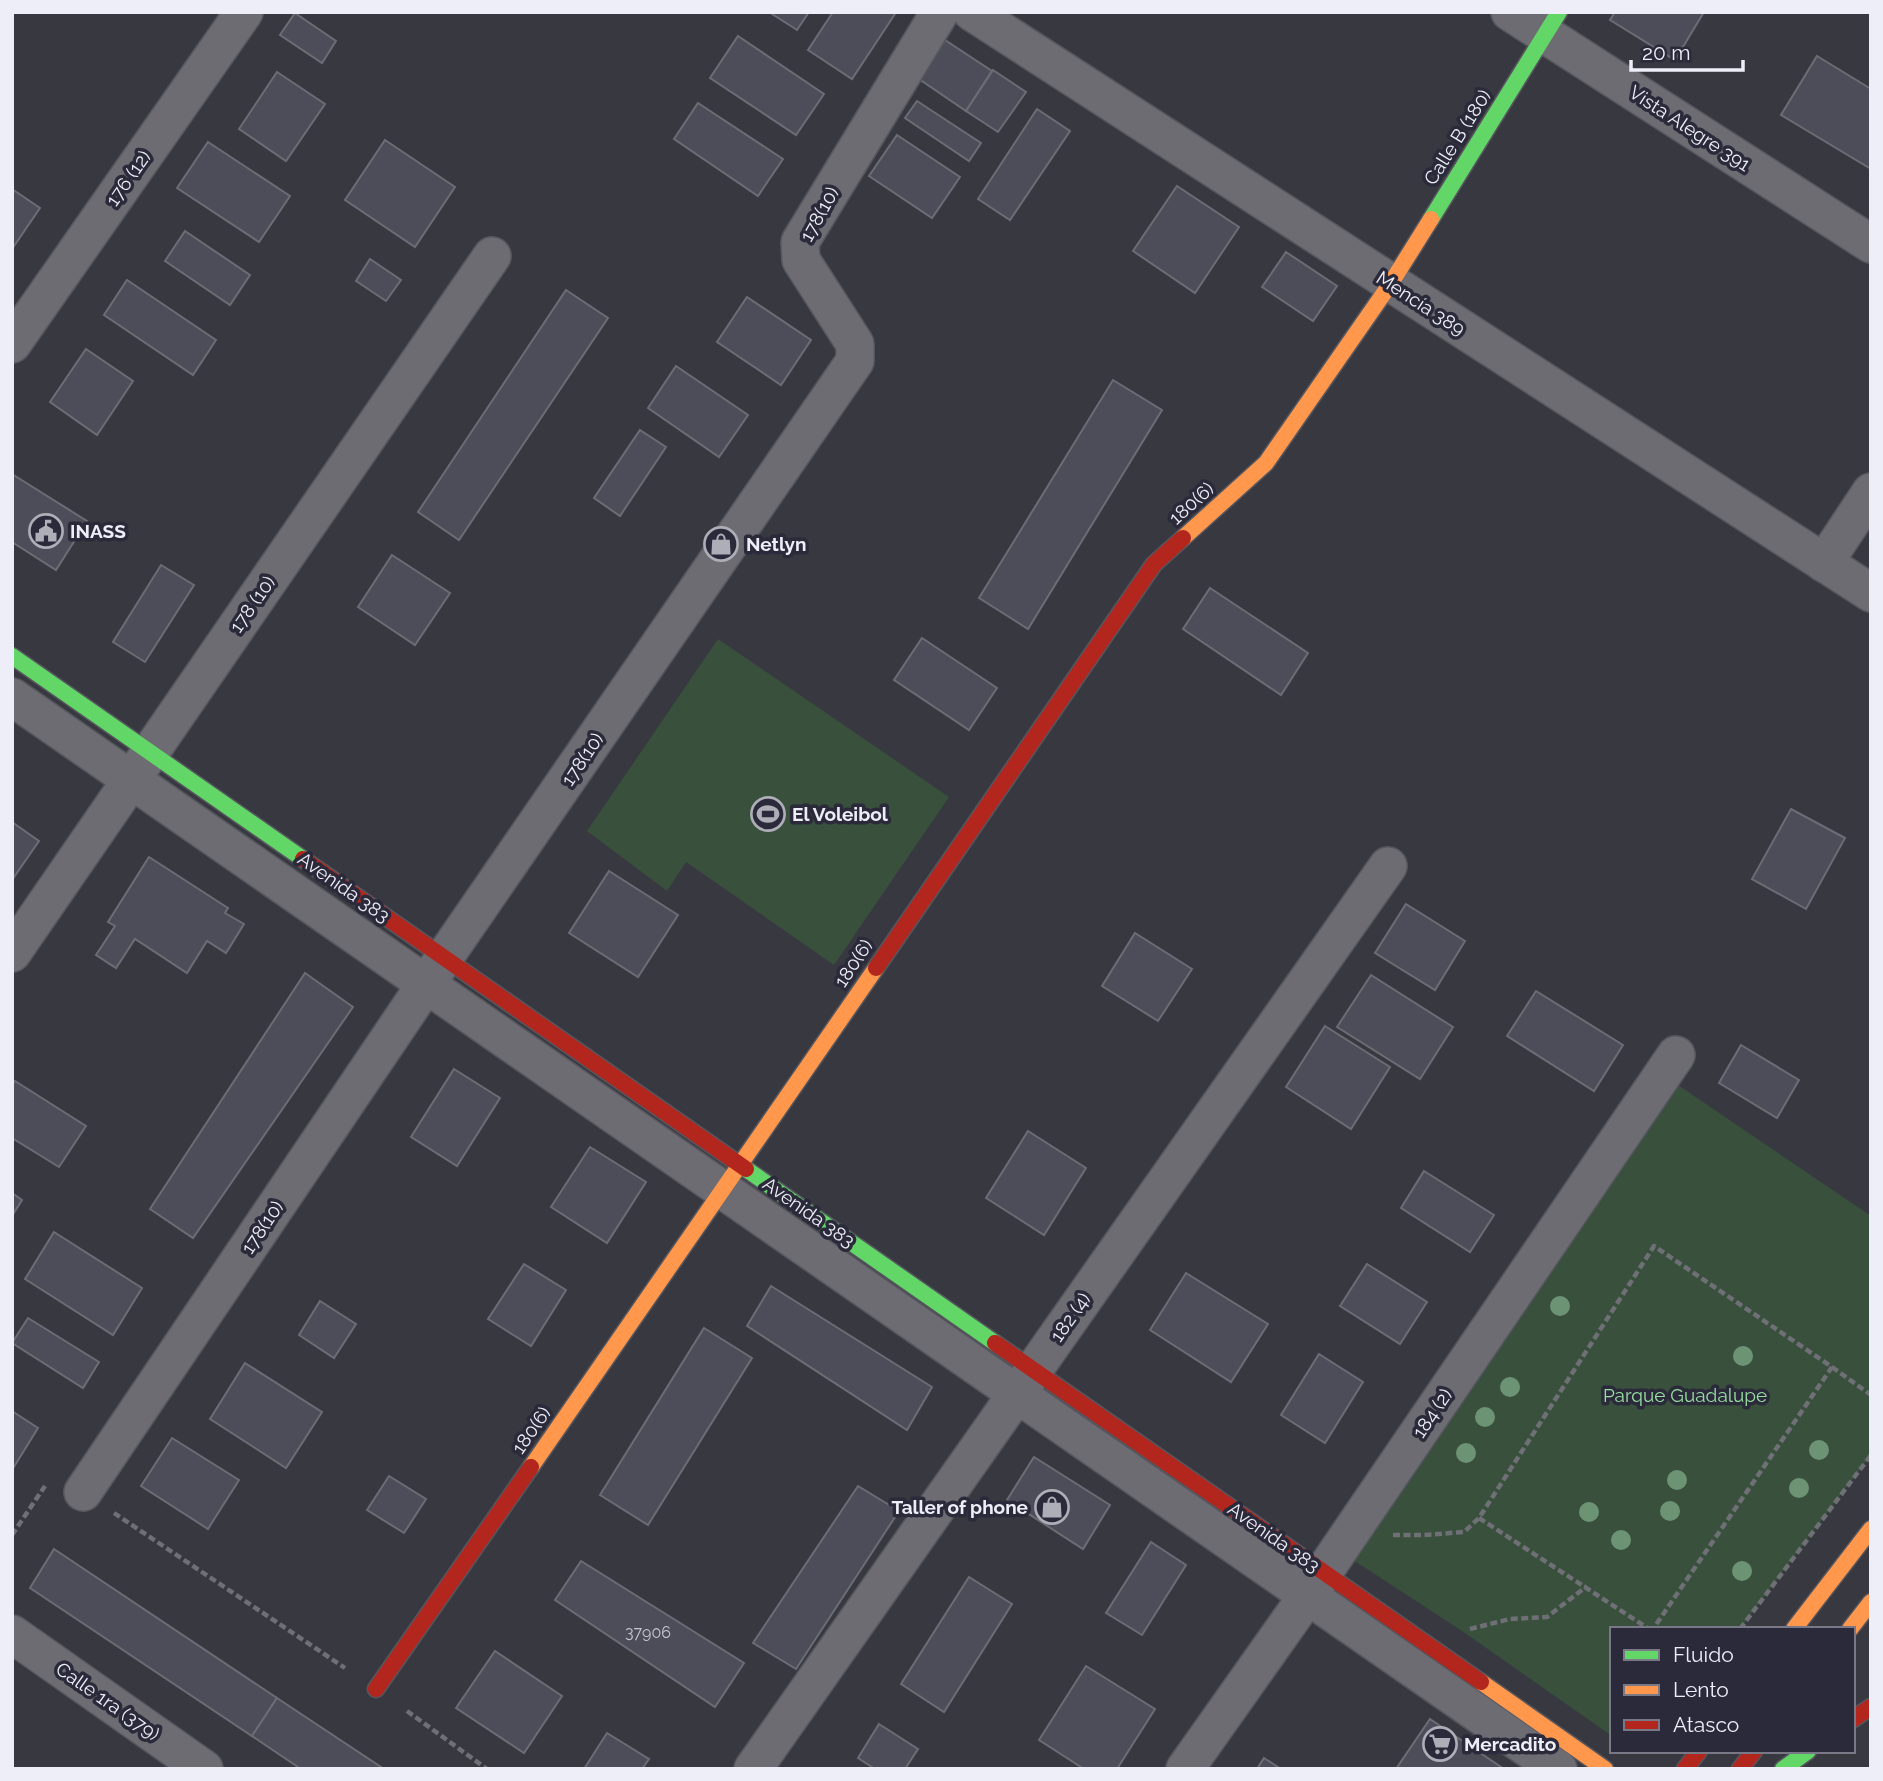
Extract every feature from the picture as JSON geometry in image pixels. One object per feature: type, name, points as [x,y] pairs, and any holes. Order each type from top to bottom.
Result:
[{"type":"street","name":"176 (12)","points":[[12,344],[244,12]]},
{"type":"street","name":"178(10)","points":[[83,1492],[436,971],[855,361],[855,344],[801,260],[800,242],[940,12]]},
{"type":"street","name":"Mencía 389","points":[[972,12],[1871,593]]},
{"type":"street","name":"Vista Alegre 391","points":[[1510,12],[1552,23],[1871,244]]},
{"type":"street","name":"Calle B (180)","points":[[1391,283],[1552,23]]},
{"type":"street","name":"178 (10)","points":[[12,953],[25,908],[141,766],[492,256]]},
{"type":"street","name":"180(6)","points":[[376,1689],[1154,564],[1266,463],[1391,283]]},
{"type":"street","points":[[1824,563],[1871,492]]},
{"type":"street","name":"Avenida 383","points":[[12,656],[141,766],[1315,1583],[1605,1769]]},
{"type":"street","name":"Avenida 383","points":[[12,697],[141,766]]},
{"type":"street","name":"182 (4)","points":[[753,1769],[1388,866]]},
{"type":"street","name":"184 (2)","points":[[1185,1769],[1676,1055]]},
{"type":"street","points":[[1796,1627],[1871,1529]]},
{"type":"street","name":"Avenida 383","points":[[1315,1583],[1558,1769]]},
{"type":"street","points":[[1852,1627],[1871,1602]]},
{"type":"street","name":"Calle 1ra (379)","points":[[12,1634],[204,1769]]},
{"type":"street","points":[[1855,1718],[1871,1707]]},
{"type":"street","points":[[1686,1768],[1697,1753]]},
{"type":"street","points":[[1740,1769],[1752,1753]]},
{"type":"street","points":[[1783,1769],[1805,1753]]},
{"type":"path","points":[[1387,1535],[1464,1532],[1479,1518],[1654,1247],[1871,1395]]},
{"type":"path","points":[[1652,1627],[1832,1367]]},
{"type":"path","points":[[1742,1627],[1871,1455]]},
{"type":"path","points":[[12,1535],[54,1472],[376,1689],[486,1769]]},
{"type":"path","points":[[1479,1518],[1648,1627]]},
{"type":"path","points":[[1462,1631],[1510,1619],[1547,1617],[1587,1586]]},
{"type":"green space","name":"El Voleibol","points":[[718,639],[949,797],[834,965],[686,862],[667,891],[587,831]]},
{"type":"green space","name":"Parque Guadalupe","points":[[1678,1085],[1871,1216],[1871,1455],[1742,1627],[1610,1627],[1610,1735],[1462,1631],[1347,1556]]},
{"type":"building","points":[[769,12],[809,12],[797,30]]},
{"type":"building","points":[[833,12],[895,14],[852,79],[808,50]]},
{"type":"building","points":[[1615,12],[1704,12],[1675,60],[1610,20]]},
{"type":"building","points":[[295,13],[336,41],[322,63],[280,35]]},
{"type":"building","points":[[738,36],[824,94],[796,135],[710,78]]},
{"type":"building","points":[[945,40],[992,71],[966,111],[919,79]]},
{"type":"building","points":[[1817,56],[1871,89],[1871,169],[1781,115]]},
{"type":"building","points":[[993,70],[1026,92],[998,132],[966,111]]},
{"type":"building","points":[[277,72],[325,104],[286,161],[239,129]]},
{"type":"building","points":[[917,101],[981,143],[969,161],[905,118]]},
{"type":"building","points":[[698,103],[783,159],[758,196],[674,139]]},
{"type":"building","points":[[1037,109],[1070,131],[1010,220],[978,199]]},
{"type":"building","points":[[897,135],[960,177],[932,218],[869,176]]},
{"type":"building","points":[[385,140],[455,187],[415,247],[345,200]]},
{"type":"building","points":[[208,142],[290,196],[259,242],[177,188]]},
{"type":"building","points":[[1177,186],[1239,227],[1195,293],[1133,251]]},
{"type":"building","points":[[12,189],[40,208],[12,249]]},
{"type":"building","points":[[185,231],[250,275],[230,305],[165,261]]},
{"type":"building","points":[[1286,252],[1337,286],[1313,321],[1262,287]]},
{"type":"building","points":[[370,259],[401,280],[386,301],[356,281]]},
{"type":"building","points":[[127,280],[216,340],[193,375],[104,315]]},
{"type":"building","points":[[566,290],[608,318],[459,540],[418,512]]},
{"type":"building","points":[[747,297],[811,340],[781,385],[717,342]]},
{"type":"building","points":[[86,349],[133,381],[97,435],[50,402]]},
{"type":"building","points":[[676,366],[748,415],[719,457],[648,408]]},
{"type":"building","points":[[1113,380],[1162,410],[1028,629],[979,598]]},
{"type":"building","points":[[640,430],[666,447],[620,516],[594,498]]},
{"type":"building","name":"INASS","points":[[12,474],[87,521],[56,570],[12,542]]},
{"type":"building","points":[[392,555],[450,593],[415,645],[358,607]]},
{"type":"building","points":[[161,565],[194,585],[145,662],[113,642]]},
{"type":"building","points":[[1210,588],[1308,653],[1281,695],[1183,629]]},
{"type":"building","points":[[922,638],[997,688],[969,730],[894,680]]},
{"type":"building","points":[[1791,809],[1845,838],[1806,909],[1752,879]]},
{"type":"building","points":[[12,822],[39,841],[12,880]]},
{"type":"building","points":[[149,857],[228,908],[225,913],[244,924],[226,953],[207,941],[187,973],[135,939],[116,968],[96,955],[115,926],[108,922]]},
{"type":"building","points":[[609,871],[678,915],[638,977],[569,933]]},
{"type":"building","points":[[1406,904],[1465,941],[1435,990],[1375,953]]},
{"type":"building","points":[[1135,933],[1192,969],[1158,1021],[1102,986]]},
{"type":"building","points":[[305,973],[353,1007],[193,1238],[150,1209]]},
{"type":"building","points":[[1371,975],[1453,1027],[1420,1079],[1337,1027]]},
{"type":"building","points":[[1536,991],[1623,1045],[1594,1091],[1507,1036]]},
{"type":"building","points":[[1325,1026],[1390,1067],[1351,1129],[1286,1087]]},
{"type":"building","points":[[1741,1045],[1799,1080],[1777,1118],[1719,1083]]},
{"type":"building","points":[[454,1069],[500,1098],[457,1166],[411,1137]]},
{"type":"building","points":[[15,1081],[86,1126],[59,1167],[12,1138],[12,1085]]},
{"type":"building","points":[[1028,1131],[1086,1168],[1044,1235],[986,1198]]},
{"type":"building","points":[[590,1147],[646,1182],[607,1243],[551,1207]]},
{"type":"building","points":[[1424,1171],[1494,1215],[1470,1252],[1401,1208]]},
{"type":"building","points":[[12,1193],[22,1200],[12,1216]]},
{"type":"building","points":[[54,1232],[142,1288],[113,1335],[25,1279]]},
{"type":"building","points":[[524,1264],[566,1290],[531,1346],[488,1319]]},
{"type":"building","points":[[1367,1264],[1427,1302],[1400,1344],[1340,1306]]},
{"type":"building","points":[[1186,1273],[1268,1324],[1231,1382],[1150,1330]]},
{"type":"building","points":[[771,1286],[932,1387],[907,1430],[747,1326]]},
{"type":"building","points":[[320,1301],[356,1324],[334,1358],[299,1335]]},
{"type":"building","points":[[28,1318],[99,1362],[83,1388],[12,1343]]},
{"type":"building","points":[[704,1328],[752,1358],[648,1525],[600,1495]]},
{"type":"building","points":[[1319,1354],[1363,1382],[1325,1443],[1281,1415]]},
{"type":"building","points":[[245,1363],[322,1412],[286,1468],[210,1419]]},
{"type":"building","points":[[12,1411],[38,1428],[12,1470]]},
{"type":"building","points":[[172,1438],[239,1480],[208,1529],[141,1486]]},
{"type":"building","points":[[1034,1457],[1110,1505],[1083,1549],[1007,1500]]},
{"type":"building","points":[[389,1476],[426,1499],[404,1533],[367,1510]]},
{"type":"building","points":[[858,1486],[899,1511],[796,1669],[753,1643]]},
{"type":"building","points":[[1151,1542],[1186,1565],[1142,1635],[1106,1613]]},
{"type":"building","points":[[54,1549],[277,1698],[252,1736],[30,1588]]},
{"type":"building","points":[[581,1561],[744,1663],[715,1707],[555,1600]]},
{"type":"building","points":[[969,1577],[1012,1604],[944,1712],[901,1684]]},
{"type":"building","points":[[495,1651],[562,1696],[524,1753],[456,1708]]},
{"type":"building","points":[[1086,1666],[1155,1709],[1117,1769],[1084,1769],[1039,1740]]},
{"type":"building","points":[[277,1698],[384,1769],[301,1769],[252,1736]]},
{"type":"building","name":"Mercadito","points":[[1430,1719],[1504,1769],[1396,1769]]},
{"type":"building","points":[[879,1724],[918,1749],[905,1769],[875,1769],[858,1758]]},
{"type":"building","points":[[607,1733],[649,1759],[642,1769],[584,1769]]},
{"type":"building","points":[[1264,1758],[1281,1769],[1257,1769]]},
{"type":"traffic: fast","points":[[1431,219],[1559,12]]},
{"type":"traffic: fast","points":[[12,656],[303,859]]},
{"type":"traffic: fast","points":[[746,1169],[995,1343]]},
{"type":"traffic: fast","points":[[1783,1769],[1805,1753]]},
{"type":"traffic: slow","points":[[1183,538],[1266,463],[1391,283],[1431,219]]},
{"type":"traffic: slow","points":[[531,1467],[876,968]]},
{"type":"traffic: slow","points":[[1796,1627],[1871,1529]]},
{"type":"traffic: slow","points":[[1852,1627],[1871,1602]]},
{"type":"traffic: slow","points":[[1481,1682],[1605,1769]]},
{"type":"traffic: jam","points":[[876,968],[1154,564],[1183,538]]},
{"type":"traffic: jam","points":[[303,859],[746,1169]]},
{"type":"traffic: jam","points":[[995,1343],[1481,1682]]},
{"type":"traffic: jam","points":[[376,1689],[531,1467]]},
{"type":"traffic: jam","points":[[1855,1718],[1871,1707]]},
{"type":"traffic: jam","points":[[1685,1769],[1697,1753]]},
{"type":"traffic: jam","points":[[1740,1769],[1752,1753]]},
{"type":"place","name":"INASS","points":[[46,531]]},
{"type":"place","name":"Netlyn","points":[[721,544]]},
{"type":"place","name":"El Voleibol","points":[[768,814]]},
{"type":"place","name":"Taller of phone","points":[[1052,1507]]},
{"type":"place","name":"Mercadito","points":[[1440,1744]]}]
